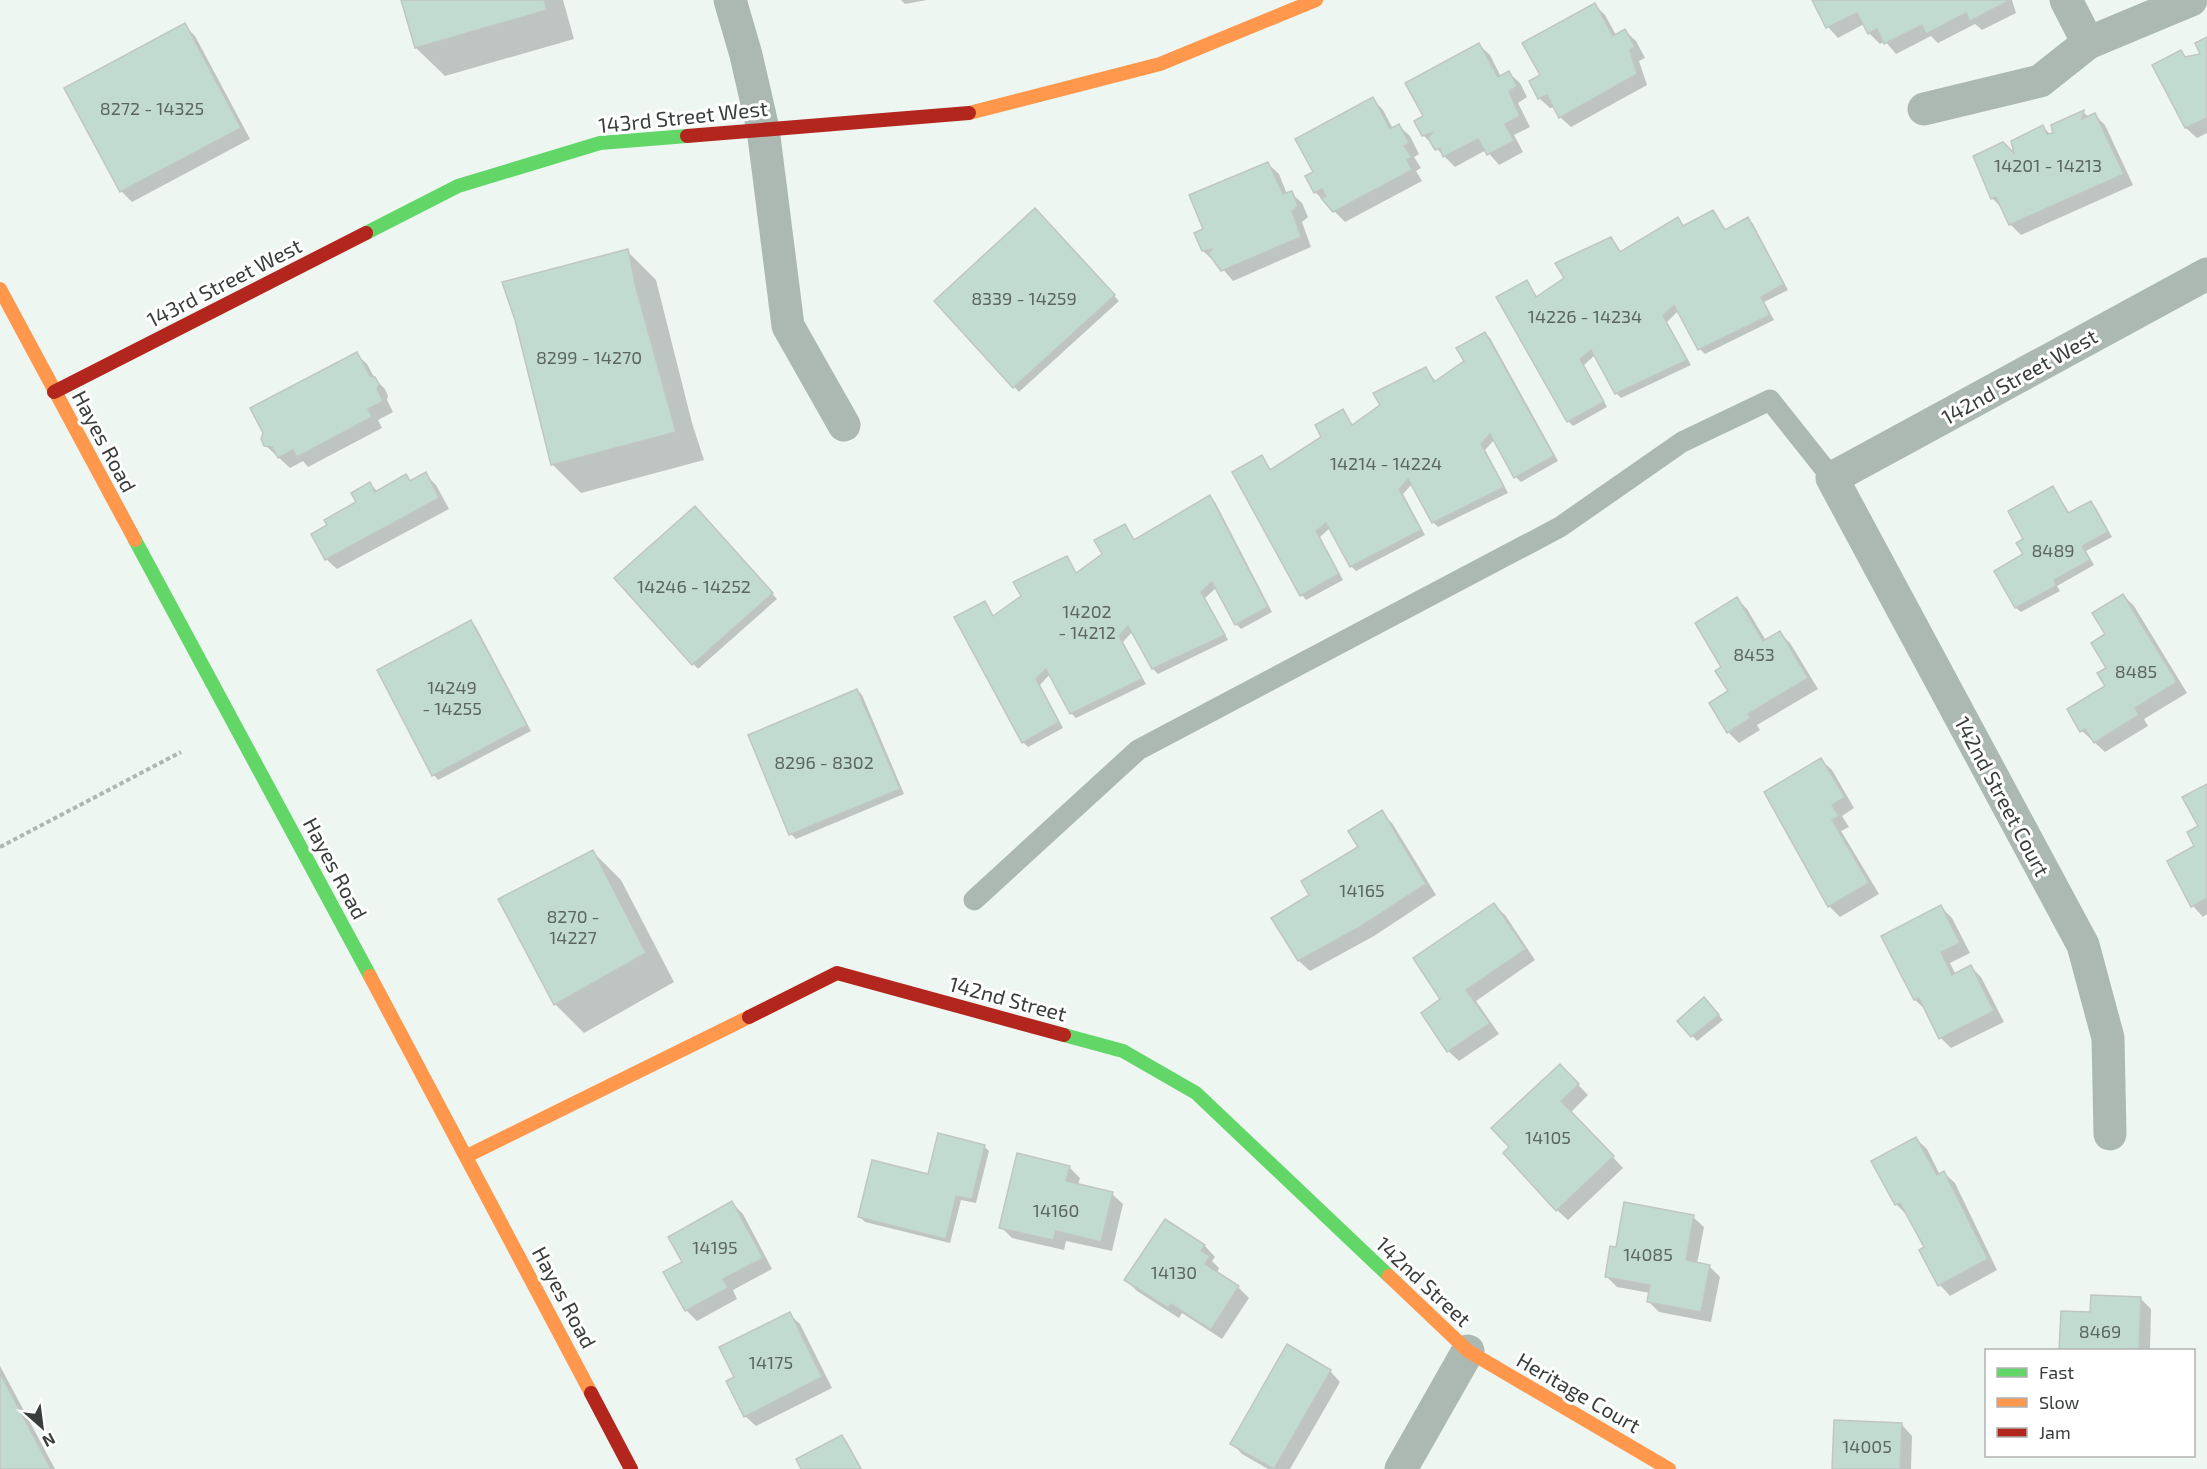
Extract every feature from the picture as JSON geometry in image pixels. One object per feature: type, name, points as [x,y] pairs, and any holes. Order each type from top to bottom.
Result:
[{"type":"street","points":[[730,0],[746,55],[763,129],[788,326],[844,425]]},
{"type":"street","name":"143rd Street West","points":[[54,392],[458,186],[600,143],[975,112],[1160,64],[1316,0]]},
{"type":"street","points":[[2066,0],[2088,44]]},
{"type":"street","points":[[1924,109],[2040,81],[2088,44],[2191,0]]},
{"type":"street","name":"142nd Street West","points":[[1832,478],[2207,274]]},
{"type":"street","name":"Hayes Road","points":[[0,289],[467,1156],[631,1469]]},
{"type":"street","name":"142nd Street Court","points":[[1832,478],[2083,945],[2108,1038],[2110,1134]]},
{"type":"street","name":"142nd Street","points":[[467,1156],[837,973],[1123,1051],[1196,1093],[1468,1351]]},
{"type":"street","points":[[1401,1469],[1468,1351]]},
{"type":"street","name":"Heritage Court","points":[[1468,1351],[1669,1469]]},
{"type":"lane","points":[[974,900],[1138,750],[1560,526],[1682,442],[1770,400],[1832,478]]},
{"type":"path","points":[[0,847],[181,752]]},
{"type":"building","points":[[401,0],[544,0],[547,10],[415,48]]},
{"type":"building","points":[[1812,0],[2006,0],[2007,2],[1970,21],[1966,13],[1926,34],[1922,25],[1884,44],[1877,29],[1868,34],[1857,13],[1826,28]]},
{"type":"building","points":[[1595,3],[1613,36],[1625,29],[1635,47],[1630,50],[1637,74],[1559,118],[1547,95],[1538,99],[1529,81],[1540,75],[1522,43]]},
{"type":"building","points":[[185,23],[241,128],[120,192],[64,88]]},
{"type":"building","points":[[2207,37],[2207,118],[2185,128],[2152,65],[2181,50],[2185,57],[2200,54],[2195,43]]},
{"type":"building","points":[[1479,43],[1498,77],[1509,71],[1517,86],[1509,92],[1520,116],[1505,124],[1514,141],[1487,155],[1478,139],[1443,157],[1440,148],[1435,150],[1428,138],[1432,133],[1422,136],[1414,121],[1423,116],[1405,83]]},
{"type":"building","points":[[1373,97],[1390,129],[1399,124],[1409,143],[1404,146],[1412,157],[1407,160],[1412,170],[1333,212],[1321,198],[1326,196],[1322,189],[1314,193],[1305,176],[1313,172],[1295,139]]},
{"type":"building","points":[[2084,110],[2082,119],[2095,113],[2124,174],[2009,225],[1996,197],[1991,199],[1973,156],[2003,142],[2014,153],[2011,141],[2043,125],[2047,134],[2053,133],[2051,125]]},
{"type":"building","points":[[1268,162],[1283,194],[1292,191],[1298,206],[1292,211],[1301,237],[1221,271],[1208,253],[1213,249],[1202,251],[1194,233],[1203,229],[1189,195]]},
{"type":"building","points":[[1035,208],[1115,295],[1013,388],[934,301]]},
{"type":"building","points":[[1713,210],[1725,230],[1748,217],[1784,284],[1761,297],[1770,315],[1698,350],[1674,305],[1663,316],[1687,360],[1615,394],[1591,350],[1580,359],[1604,402],[1567,422],[1496,297],[1527,280],[1536,297],[1564,278],[1555,263],[1611,237],[1620,252],[1678,217],[1683,226]]},
{"type":"building","points":[[628,249],[636,288],[676,432],[551,465],[515,320],[502,282]]},
{"type":"building","points":[[1485,332],[1554,456],[1514,478],[1490,434],[1481,444],[1504,487],[1432,523],[1408,479],[1399,489],[1421,530],[1350,567],[1326,523],[1316,531],[1339,574],[1300,596],[1232,472],[1262,455],[1270,470],[1321,437],[1315,425],[1343,409],[1352,425],[1380,405],[1373,393],[1426,367],[1434,382],[1464,361],[1456,348]]},
{"type":"building","points":[[357,352],[370,376],[375,377],[379,384],[377,389],[383,401],[368,409],[372,417],[297,457],[293,450],[278,458],[272,447],[264,446],[261,439],[263,433],[250,408]]},
{"type":"building","points":[[426,472],[439,498],[325,560],[311,534],[327,525],[324,520],[356,502],[351,493],[370,482],[375,492],[406,474],[410,481]]},
{"type":"building","points":[[2053,486],[2068,513],[2091,501],[2108,532],[2082,546],[2090,560],[2054,580],[2056,586],[2015,608],[1994,571],[2023,554],[2016,543],[2023,539],[2008,511]]},
{"type":"building","points":[[1210,495],[1268,607],[1235,625],[1212,582],[1201,592],[1225,635],[1152,669],[1128,626],[1119,636],[1142,679],[1070,714],[1046,669],[1036,679],[1059,722],[1022,743],[954,617],[985,601],[993,616],[1021,596],[1013,582],[1067,556],[1076,573],[1102,554],[1094,540],[1125,524],[1134,540]]},
{"type":"building","points":[[695,506],[773,593],[692,665],[614,578]]},
{"type":"building","points":[[2123,594],[2177,682],[2135,708],[2139,715],[2094,743],[2085,729],[2080,732],[2067,709],[2105,686],[2097,673],[2106,668],[2091,643],[2105,634],[2092,613]]},
{"type":"building","points":[[1737,597],[1763,641],[1780,631],[1808,678],[1748,714],[1751,718],[1727,733],[1709,703],[1728,691],[1715,671],[1721,667],[1695,623]]},
{"type":"building","points":[[471,620],[527,725],[432,776],[377,670]]},
{"type":"building","points":[[857,689],[900,789],[789,835],[748,735]]},
{"type":"building","points":[[1821,758],[1845,797],[1832,805],[1839,816],[1832,820],[1869,883],[1828,907],[1764,792]]},
{"type":"building","points":[[2207,784],[2207,898],[2191,907],[2167,861],[2194,846],[2187,832],[2198,826],[2182,797]]},
{"type":"building","points":[[1382,810],[1426,884],[1363,925],[1298,961],[1271,918],[1309,895],[1301,881],[1358,847],[1348,831]]},
{"type":"building","points":[[593,850],[646,953],[554,1005],[498,899]]},
{"type":"building","points":[[1494,903],[1526,949],[1466,990],[1490,1023],[1447,1052],[1421,1013],[1440,999],[1413,958]]},
{"type":"building","points":[[1941,905],[1960,943],[1941,952],[1952,975],[1971,965],[1994,1011],[1939,1039],[1919,998],[1914,1000],[1881,936]]},
{"type":"building","points":[[1704,997],[1719,1015],[1691,1037],[1677,1021]]},
{"type":"building","points":[[1560,1064],[1579,1084],[1561,1101],[1614,1156],[1556,1211],[1503,1153],[1509,1147],[1491,1128]]},
{"type":"building","points":[[938,1133],[985,1145],[972,1199],[956,1196],[946,1239],[858,1217],[872,1160],[928,1174]]},
{"type":"building","points":[[1916,1137],[1937,1175],[1944,1171],[1988,1259],[1938,1286],[1919,1250],[1924,1247],[1900,1203],[1895,1205],[1871,1161]]},
{"type":"building","points":[[1017,1153],[1070,1166],[1066,1181],[1113,1192],[1101,1242],[1056,1231],[1053,1240],[999,1228]]},
{"type":"building","points":[[732,1201],[763,1258],[723,1279],[728,1288],[685,1311],[663,1272],[682,1262],[668,1237]]},
{"type":"building","points":[[1624,1202],[1694,1215],[1686,1260],[1710,1265],[1701,1312],[1647,1302],[1650,1285],[1605,1277],[1610,1246],[1616,1247]]},
{"type":"building","points":[[1165,1219],[1205,1245],[1201,1251],[1210,1256],[1205,1264],[1239,1286],[1211,1330],[1171,1304],[1168,1308],[1124,1280]]},
{"type":"building","points":[[2091,1295],[2141,1297],[2139,1349],[2059,1349],[2061,1311],[2090,1312]]},
{"type":"building","points":[[790,1312],[822,1377],[744,1417],[726,1381],[734,1377],[719,1347]]},
{"type":"building","points":[[1287,1344],[1331,1370],[1274,1469],[1230,1444]]},
{"type":"building","points":[[0,1373],[51,1469],[0,1469]]},
{"type":"building","points":[[1834,1420],[1902,1423],[1900,1469],[1832,1469]]},
{"type":"building","points":[[842,1435],[861,1469],[801,1469],[796,1459]]},
{"type":"traffic: fast","points":[[366,233],[458,186],[600,143],[687,136]]},
{"type":"traffic: fast","points":[[135,540],[370,976]]},
{"type":"traffic: fast","points":[[1064,1035],[1123,1051],[1196,1093],[1389,1276]]},
{"type":"traffic: slow","points":[[969,113],[1160,64],[1316,0]]},
{"type":"traffic: slow","points":[[0,289],[135,540]]},
{"type":"traffic: slow","points":[[370,976],[591,1393]]},
{"type":"traffic: slow","points":[[467,1156],[749,1017]]},
{"type":"traffic: slow","points":[[1389,1276],[1468,1351],[1669,1469]]},
{"type":"traffic: jam","points":[[687,136],[969,113]]},
{"type":"traffic: jam","points":[[54,392],[366,233]]},
{"type":"traffic: jam","points":[[749,1017],[837,973],[1064,1035]]},
{"type":"traffic: jam","points":[[591,1393],[631,1469]]}]
